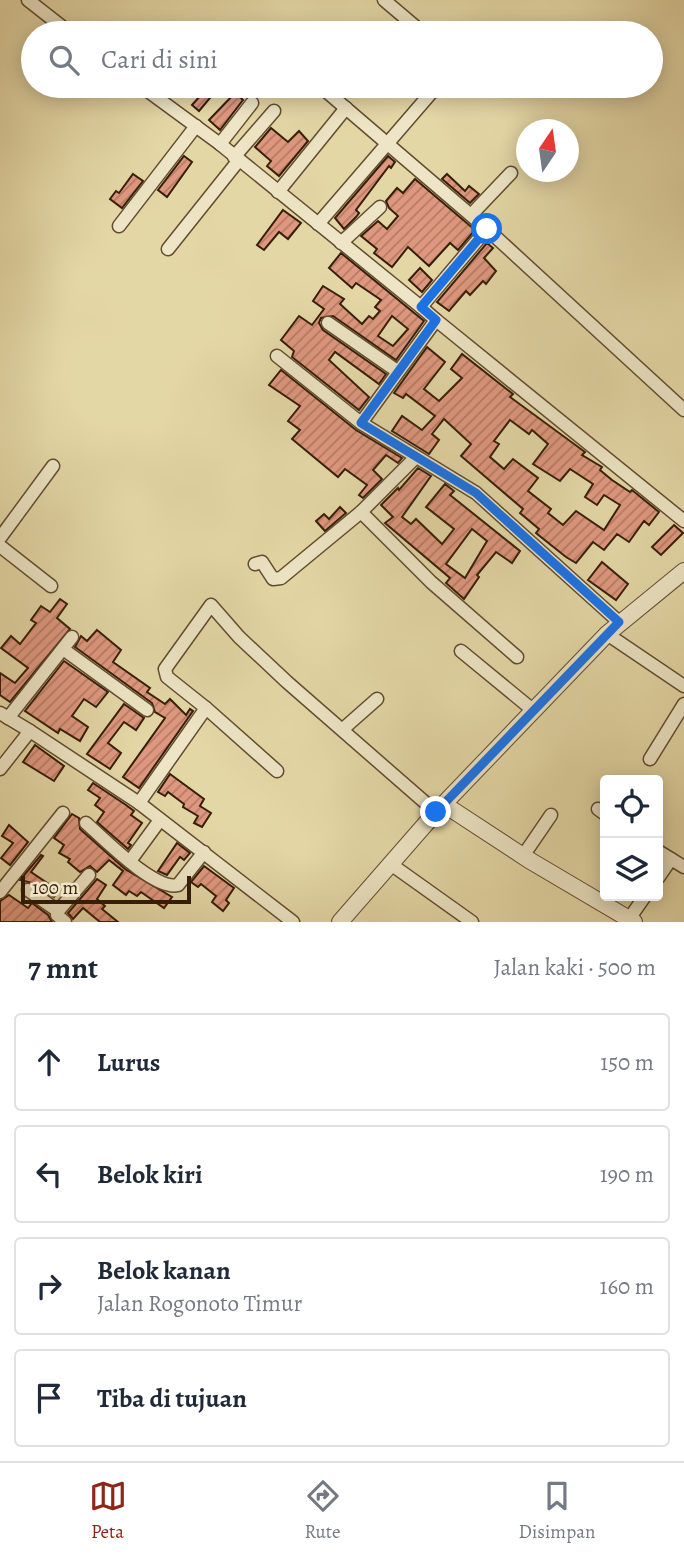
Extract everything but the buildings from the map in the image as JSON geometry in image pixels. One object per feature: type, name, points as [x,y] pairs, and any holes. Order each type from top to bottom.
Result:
[{"type":"street","points":[[28,0],[55,21]]},
{"type":"street","points":[[384,0],[409,21]]},
{"type":"street","points":[[158,98],[219,144],[684,521]]},
{"type":"street","points":[[334,98],[487,229],[684,410]]},
{"type":"street","points":[[318,224],[426,98]]},
{"type":"street","points":[[219,144],[253,103]]},
{"type":"street","points":[[278,192],[346,108]]},
{"type":"street","points":[[168,249],[274,111]]},
{"type":"street","points":[[120,226],[196,126]]},
{"type":"street","points":[[471,215],[511,173]]},
{"type":"street","points":[[341,243],[380,207]]},
{"type":"street","points":[[421,307],[487,229]]},
{"type":"street","points":[[361,423],[436,320]]},
{"type":"street","points":[[328,323],[397,371]]},
{"type":"street","points":[[277,356],[361,423],[476,493],[613,628],[682,680]]},
{"type":"street","points":[[255,564],[262,562],[273,579],[278,580],[361,512],[416,457]]},
{"type":"street","points":[[0,538],[52,466]]},
{"type":"street","points":[[361,512],[431,582],[517,657]]},
{"type":"street","points":[[0,546],[51,586]]},
{"type":"street","points":[[340,922],[440,808],[613,628],[684,572]]},
{"type":"street","points":[[277,771],[167,677],[165,669],[211,605],[278,673],[440,808],[631,920],[642,901]]},
{"type":"street","points":[[72,637],[4,715],[139,803],[293,922]]},
{"type":"street","points":[[63,649],[148,710]]},
{"type":"street","points":[[461,651],[534,711]]},
{"type":"street","points":[[343,729],[377,699]]},
{"type":"street","points":[[650,759],[684,704]]},
{"type":"street","points":[[139,803],[206,708]]},
{"type":"street","points":[[0,769],[30,731]]},
{"type":"street","points":[[0,892],[63,814]]},
{"type":"street","points":[[523,856],[551,815]]},
{"type":"street","points":[[130,860],[160,820]]},
{"type":"street","points":[[86,823],[147,875],[171,887],[178,885],[204,852]]},
{"type":"street","points":[[663,854],[684,867]]},
{"type":"street","points":[[663,871],[671,859]]},
{"type":"street","points":[[392,865],[472,922]]},
{"type":"street","points":[[28,890],[61,917],[89,875]]},
{"type":"route","points":[[436,812],[619,622],[476,493],[459,480],[361,423],[436,320],[421,307],[487,229]]}]
